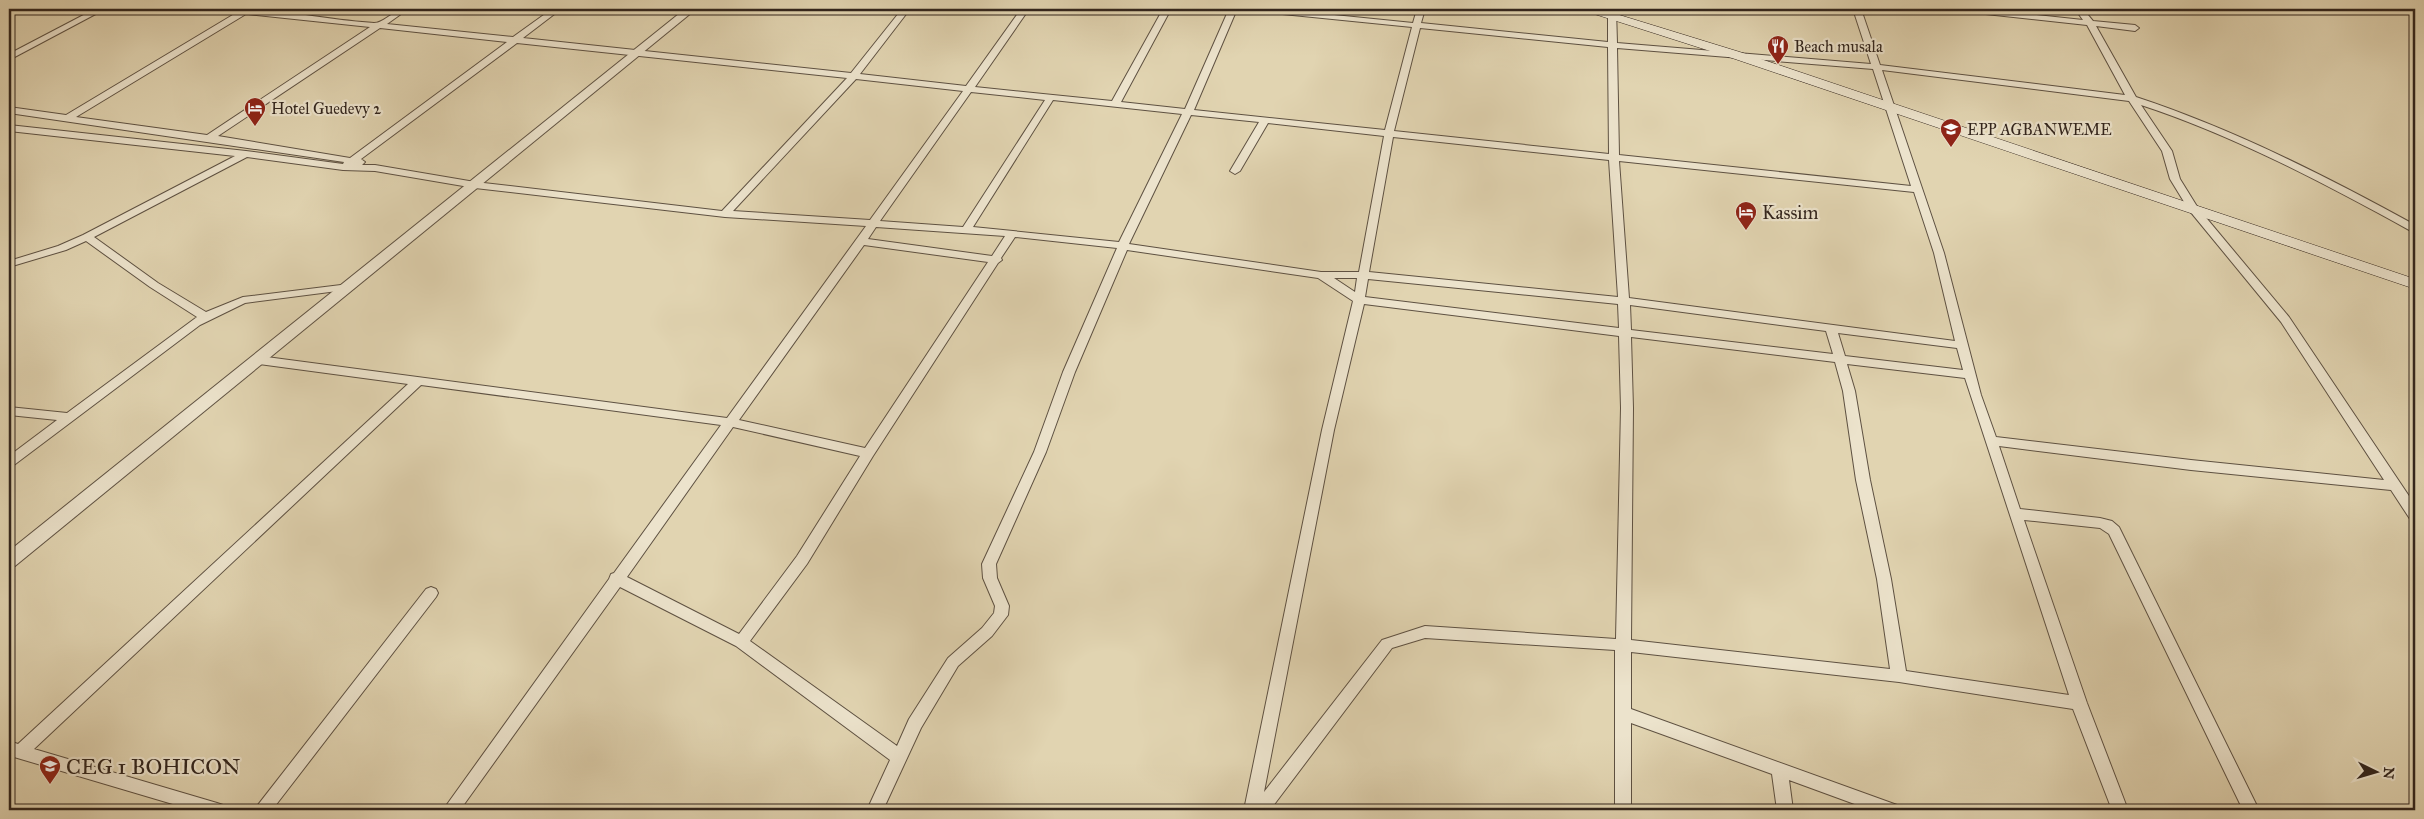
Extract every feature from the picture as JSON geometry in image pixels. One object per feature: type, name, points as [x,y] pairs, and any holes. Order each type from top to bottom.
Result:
[{"type":"main road","points":[[1589,9],[1612,13],[2415,284]]},
{"type":"street","points":[[9,57],[101,9]]},
{"type":"street","points":[[222,9],[381,24],[969,90],[1389,132],[1919,190]]},
{"type":"street","points":[[209,138],[404,9]]},
{"type":"street","points":[[343,167],[557,9]]},
{"type":"street","points":[[9,561],[260,360],[691,9]]},
{"type":"street","points":[[725,214],[853,77],[906,9]]},
{"type":"street","points":[[451,810],[728,422],[861,241],[1025,9]]},
{"type":"street","points":[[1115,104],[1167,9]]},
{"type":"street","points":[[875,810],[898,756],[953,662],[987,632],[1001,614],[1002,606],[990,578],[989,564],[1040,452],[1069,372],[1123,246],[1188,112],[1233,9]]},
{"type":"street","points":[[1252,9],[1613,45],[1877,67],[2132,99],[2181,115],[2231,137],[2355,196],[2415,229]]},
{"type":"street","points":[[1252,810],[1328,430],[1359,300],[1389,132],[1421,9]]},
{"type":"street","points":[[1857,9],[1939,253],[1969,375],[2079,703],[2120,810]]},
{"type":"street","points":[[1958,9],[2135,28]]},
{"type":"street","points":[[2079,9],[2090,23],[2132,99],[2167,151],[2175,179],[2194,210],[2286,320],[2394,486],[2415,513]]},
{"type":"street","points":[[69,117],[248,10]]},
{"type":"street","points":[[1612,13],[1614,157],[1624,301],[1627,408],[1623,644],[1623,810]]},
{"type":"street","points":[[968,230],[1051,97]]},
{"type":"street","points":[[9,110],[69,117],[353,160],[375,168]]},
{"type":"street","points":[[1235,171],[1265,120]]},
{"type":"street","points":[[9,128],[246,154],[343,167],[375,168],[475,185],[725,214],[1012,233],[1123,246],[1320,275],[1362,275],[1624,301],[1961,345]]},
{"type":"street","points":[[123,140],[141,129]]},
{"type":"street","points":[[9,264],[47,253],[87,237],[246,154]]},
{"type":"street","points":[[741,642],[802,560],[868,453],[997,260],[1012,233]]},
{"type":"street","points":[[87,237],[154,286],[206,317]]},
{"type":"street","points":[[861,241],[997,260]]},
{"type":"street","points":[[1320,275],[1359,300],[1969,375]]},
{"type":"street","points":[[9,462],[206,317],[243,300],[349,287]]},
{"type":"street","points":[[1831,328],[1849,391],[1858,453],[1884,579],[1899,676]]},
{"type":"street","points":[[260,360],[728,422],[868,453]]},
{"type":"street","points":[[14,750],[418,381]]},
{"type":"street","points":[[9,411],[69,417]]},
{"type":"street","points":[[1991,441],[2191,465],[2394,486]]},
{"type":"street","points":[[2017,514],[2100,523],[2107,525],[2114,531],[2251,810]]},
{"type":"street","points":[[616,578],[741,642],[898,756]]},
{"type":"street","points":[[262,810],[431,593]]},
{"type":"street","points":[[1260,810],[1387,644],[1425,632],[1623,644],[1899,676],[2079,703]]},
{"type":"street","points":[[1623,713],[1891,810]]},
{"type":"street","points":[[14,750],[218,810]]},
{"type":"street","points":[[1780,771],[1785,810]]},
{"type":"place","name":"Beach musala","points":[[1778,65]]},
{"type":"place","name":"Hotel Guedevy 2","points":[[255,127]]},
{"type":"place","name":"EPP AGBANWEME","points":[[1951,148]]},
{"type":"place","name":"Kassim","points":[[1746,231]]},
{"type":"place","name":"CEG 1 BOHICON","points":[[50,785]]}]
